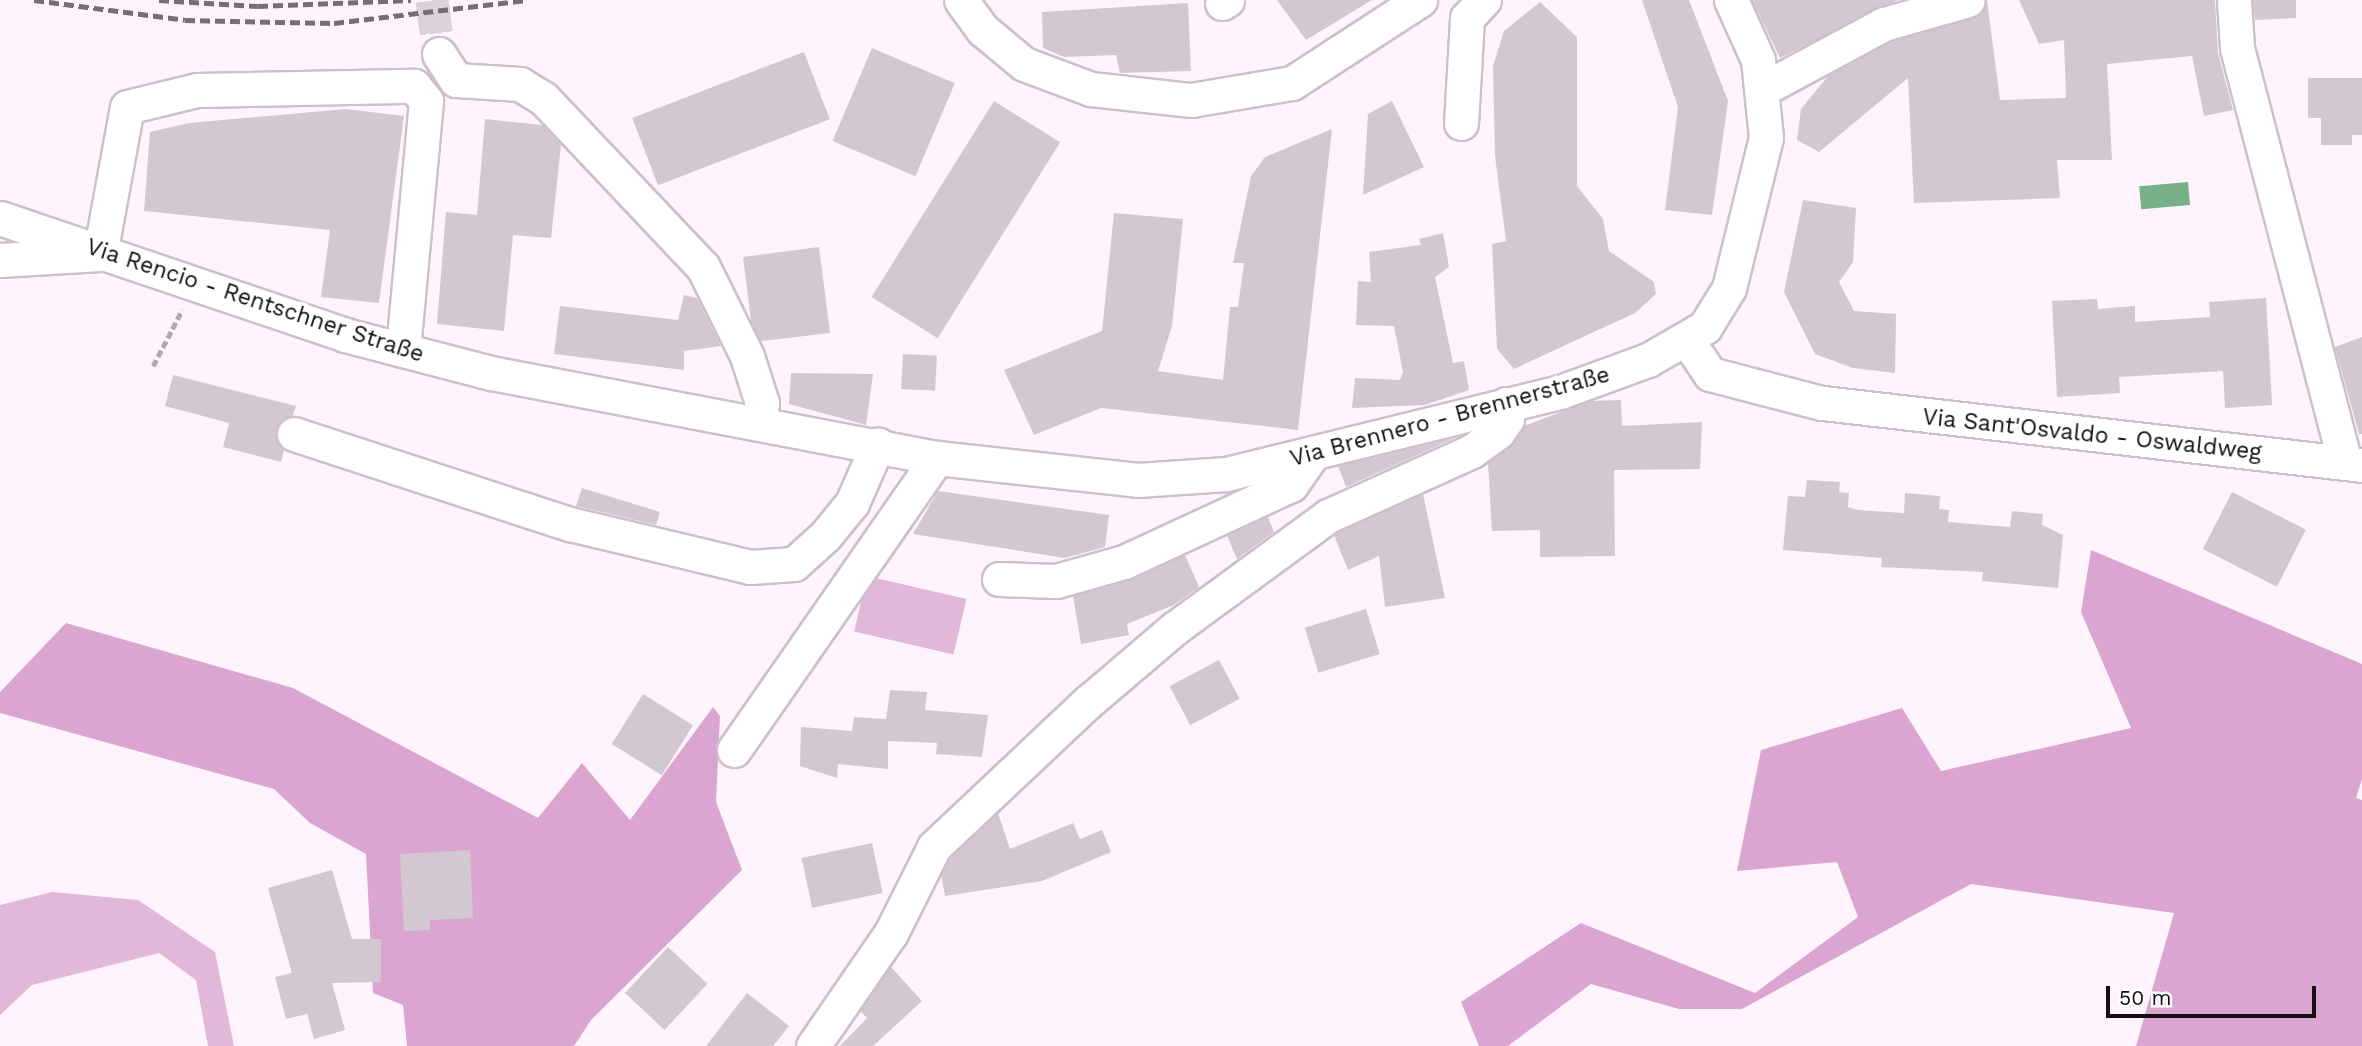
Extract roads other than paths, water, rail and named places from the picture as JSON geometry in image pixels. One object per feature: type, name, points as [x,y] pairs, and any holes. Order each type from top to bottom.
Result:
[{"type":"street","points":[[961,0],[983,30],[1024,64],[1091,89],[1147,99],[1268,91],[1316,71],[1378,12],[1420,0]]},
{"type":"street","points":[[1461,123],[1467,18],[1484,0]]},
{"type":"street","name":"Via Brennero - Brennerstraße","points":[[759,423],[877,444],[937,458],[1138,480],[1226,474],[1313,454],[1606,377],[1687,340],[1712,318],[1729,288],[1766,137],[1765,88],[1731,0]]},
{"type":"street","points":[[1765,88],[1884,24],[1968,0]]},
{"type":"street","points":[[2234,0],[2236,48],[2353,462]]},
{"type":"street","points":[[439,54],[456,80],[520,84],[544,99],[703,267],[747,356],[762,403],[759,423]]},
{"type":"street","points":[[0,260],[100,254],[127,107],[197,90],[414,86],[426,100],[403,350]]},
{"type":"street","name":"Via Rencio - Rentschner Straße","points":[[0,218],[191,286],[403,350],[491,373],[759,423]]},
{"type":"street","name":"Via Sant'Osvaldo - Oswaldweg","points":[[1687,340],[1710,373],[1822,403],[2353,462]]},
{"type":"street","points":[[813,1046],[891,933],[934,847],[1088,702],[1175,628],[1328,516],[1472,451],[1498,432],[1507,419],[1506,404]]},
{"type":"street","points":[[294,434],[570,524],[750,567],[794,564],[825,537],[852,503],[877,444]]},
{"type":"street","points":[[999,579],[1056,582],[1124,562],[1291,485],[1313,454]]},
{"type":"street","points":[[734,750],[937,458]]},
{"type":"tunnel","points":[[432,0],[439,54]]},
{"type":"railway","points":[[34,0],[185,20],[334,23],[527,0]]},
{"type":"railway","points":[[159,0],[258,6],[411,0]]}]
